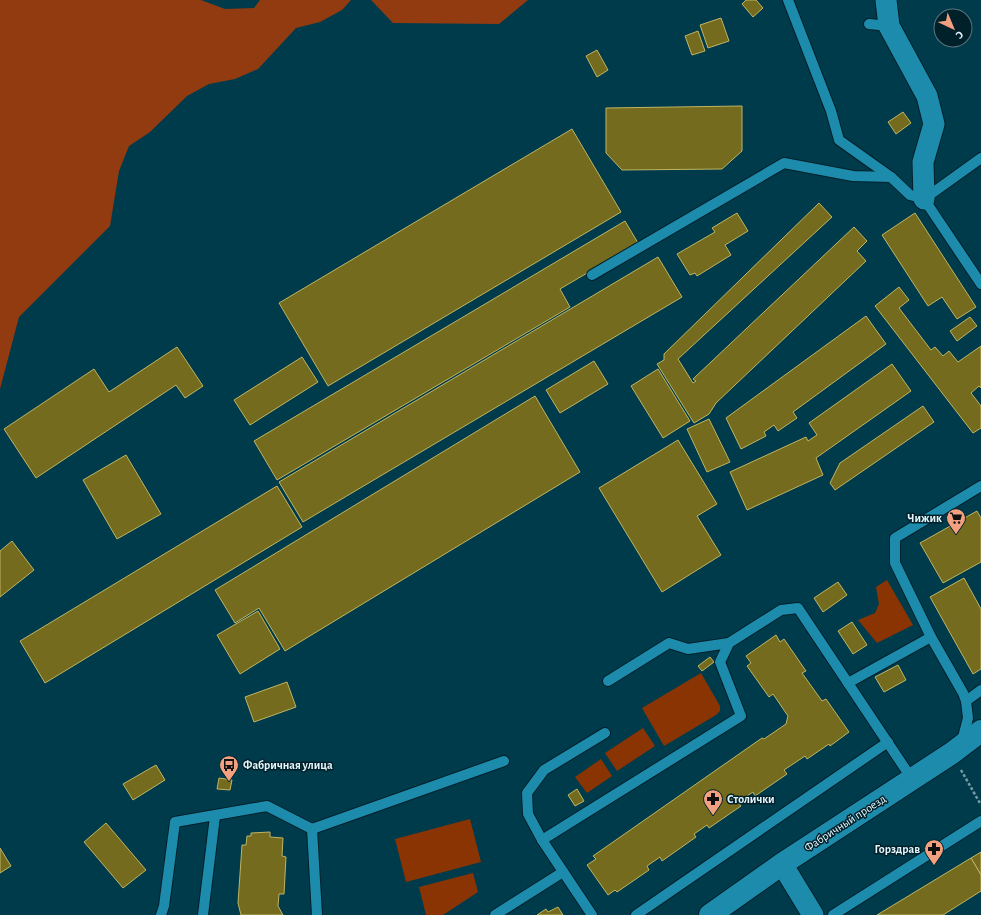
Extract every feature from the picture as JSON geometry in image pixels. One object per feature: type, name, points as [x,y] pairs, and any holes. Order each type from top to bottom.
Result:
[{"type":"street","points":[[886,0],[889,26],[927,96],[934,124],[923,162],[924,199]]},
{"type":"street","name":"Фабричный проезд","points":[[710,915],[782,864],[961,747],[981,731]]},
{"type":"street","points":[[782,864],[813,915]]},
{"type":"lane","points":[[788,0],[831,111],[839,140],[890,177],[910,195],[924,199],[981,284]]},
{"type":"lane","points":[[869,24],[889,26]]},
{"type":"lane","points":[[924,199],[981,158]]},
{"type":"lane","points":[[592,275],[784,164],[853,176],[890,177]]},
{"type":"lane","points":[[961,747],[968,718],[966,701],[963,693],[931,637],[895,563],[895,538],[981,486]]},
{"type":"lane","points":[[608,681],[669,643],[688,649],[729,643],[781,610],[798,608],[912,779]]},
{"type":"lane","points":[[848,682],[931,637]]},
{"type":"lane","points":[[542,840],[741,716],[720,662],[729,643]]},
{"type":"lane","points":[[966,701],[981,690]]},
{"type":"lane","points":[[592,915],[542,840],[528,814],[527,793],[544,770],[605,733]]},
{"type":"lane","points":[[636,915],[888,742]]},
{"type":"lane","points":[[161,915],[164,906],[175,822],[267,806],[312,829],[504,761]]},
{"type":"lane","points":[[203,915],[216,816]]},
{"type":"lane","points":[[833,915],[981,821]]},
{"type":"lane","points":[[312,829],[317,915]]},
{"type":"lane","points":[[495,915],[563,872]]},
{"type":"path","points":[[960,768],[981,805]]},
{"type":"shaded area","points":[[0,0],[201,0],[225,9],[254,8],[260,0],[351,0],[342,10],[320,22],[296,28],[258,69],[235,79],[209,84],[187,96],[150,132],[129,146],[119,171],[110,226],[19,317],[0,389]]},
{"type":"shaded area","points":[[371,0],[528,0],[499,24],[393,23]]},
{"type":"shaded area","points":[[887,580],[913,625],[877,643],[858,620],[875,613],[879,604],[876,587]]},
{"type":"shaded area","points":[[701,673],[720,706],[720,711],[716,715],[664,746],[642,708]]},
{"type":"shaded area","points":[[643,728],[655,746],[617,771],[605,753]]},
{"type":"shaded area","points":[[601,759],[612,776],[587,793],[575,777]]},
{"type":"shaded area","points":[[470,819],[481,862],[406,882],[395,839]]},
{"type":"shaded area","points":[[473,873],[478,892],[443,915],[426,915],[419,887]]},
{"type":"building","points":[[746,0],[756,0],[763,8],[753,17],[742,4]]},
{"type":"building","points":[[721,18],[729,41],[708,48],[700,25]]},
{"type":"building","points":[[698,31],[705,51],[692,55],[685,36]]},
{"type":"building","points":[[597,50],[608,70],[597,77],[586,56]]},
{"type":"building","points":[[742,106],[742,151],[722,169],[622,170],[606,153],[606,108]]},
{"type":"building","points":[[903,112],[911,123],[896,134],[888,122]]},
{"type":"building","points":[[572,129],[621,212],[328,386],[279,303]]},
{"type":"building","points":[[819,203],[832,217],[678,359],[693,383],[696,381],[693,379],[854,227],[867,241],[857,251],[866,261],[716,403],[709,414],[694,423],[657,364],[664,360],[664,354]]},
{"type":"building","points":[[737,213],[748,231],[725,245],[731,255],[697,276],[695,273],[690,275],[677,254],[715,232],[712,228]]},
{"type":"building","points":[[915,213],[976,307],[957,319],[942,297],[928,306],[882,235]]},
{"type":"building","points":[[625,221],[638,243],[560,289],[570,307],[277,480],[254,441]]},
{"type":"building","points":[[658,257],[682,297],[303,522],[279,482]]},
{"type":"building","points":[[899,287],[909,300],[899,308],[931,350],[935,347],[943,356],[949,351],[958,362],[981,346],[981,388],[979,386],[971,393],[981,406],[981,428],[973,433],[875,306]]},
{"type":"building","points":[[866,316],[886,344],[793,412],[797,418],[778,431],[774,425],[764,432],[766,436],[741,449],[726,418]]},
{"type":"building","points":[[970,317],[977,326],[957,341],[950,331]]},
{"type":"building","points":[[177,347],[203,386],[185,398],[176,385],[36,478],[4,429],[94,369],[109,392]]},
{"type":"building","points":[[302,357],[318,382],[250,425],[234,400]]},
{"type":"building","points":[[594,361],[608,384],[560,413],[546,390]]},
{"type":"building","points":[[892,364],[911,391],[816,458],[823,475],[747,510],[730,472],[806,437],[808,441],[817,435],[809,423]]},
{"type":"building","points":[[658,369],[690,421],[663,438],[631,386]]},
{"type":"building","points":[[535,396],[580,472],[285,651],[259,608],[235,623],[215,590]]},
{"type":"building","points":[[923,406],[934,422],[835,490],[830,483],[840,463]]},
{"type":"building","points":[[709,419],[730,462],[707,472],[687,429]]},
{"type":"building","points":[[678,440],[717,504],[697,516],[721,555],[662,592],[599,488]]},
{"type":"building","points":[[126,455],[161,514],[117,539],[83,480]]},
{"type":"building","points":[[277,486],[302,527],[45,683],[20,641]]},
{"type":"building","points":[[977,511],[981,518],[981,562],[943,583],[920,543]]},
{"type":"building","points":[[12,541],[34,570],[0,597],[0,551]]},
{"type":"building","points":[[964,578],[981,609],[981,669],[973,674],[930,597]]},
{"type":"building","points":[[838,582],[847,595],[823,612],[814,598]]},
{"type":"building","points":[[258,611],[280,649],[240,674],[217,635]]},
{"type":"building","points":[[852,622],[867,645],[853,654],[838,631]]},
{"type":"building","points":[[776,635],[780,642],[784,639],[806,671],[802,673],[822,701],[826,699],[849,732],[830,746],[829,744],[807,759],[805,756],[784,770],[787,774],[755,796],[753,792],[738,802],[741,806],[709,828],[707,825],[694,834],[696,837],[662,861],[660,857],[647,866],[649,870],[617,892],[615,890],[608,895],[587,865],[596,859],[593,856],[762,738],[764,739],[786,724],[788,716],[773,694],[769,697],[747,666],[751,663],[746,656]]},
{"type":"building","points":[[710,657],[714,662],[702,671],[698,666]]},
{"type":"building","points":[[898,665],[906,680],[884,692],[875,677]]},
{"type":"building","points":[[287,682],[296,707],[254,722],[245,697]]},
{"type":"building","points":[[156,765],[165,780],[133,800],[123,784]]},
{"type":"building","points":[[219,778],[232,780],[230,790],[217,789]]},
{"type":"building","points":[[577,789],[584,801],[575,806],[568,795]]},
{"type":"building","points":[[106,823],[146,870],[123,888],[84,842]]},
{"type":"building","points":[[270,832],[270,837],[283,838],[282,856],[286,857],[284,894],[279,894],[278,906],[283,915],[241,915],[238,903],[242,845],[246,845],[247,836],[251,836],[251,833]]},
{"type":"building","points":[[0,848],[11,866],[0,873]]},
{"type":"building","points":[[981,852],[981,875],[971,858]]},
{"type":"building","points":[[971,858],[981,875],[981,891],[943,915],[877,915]]},
{"type":"building","points":[[558,907],[563,915],[537,915],[546,909],[548,912]]},
{"type":"place","name":"Чижик","points":[[956,535]]},
{"type":"place","name":"Фабричная улица","points":[[229,782]]},
{"type":"place","name":"Столички","points":[[713,816]]},
{"type":"place","name":"Горздрав","points":[[934,866]]}]
